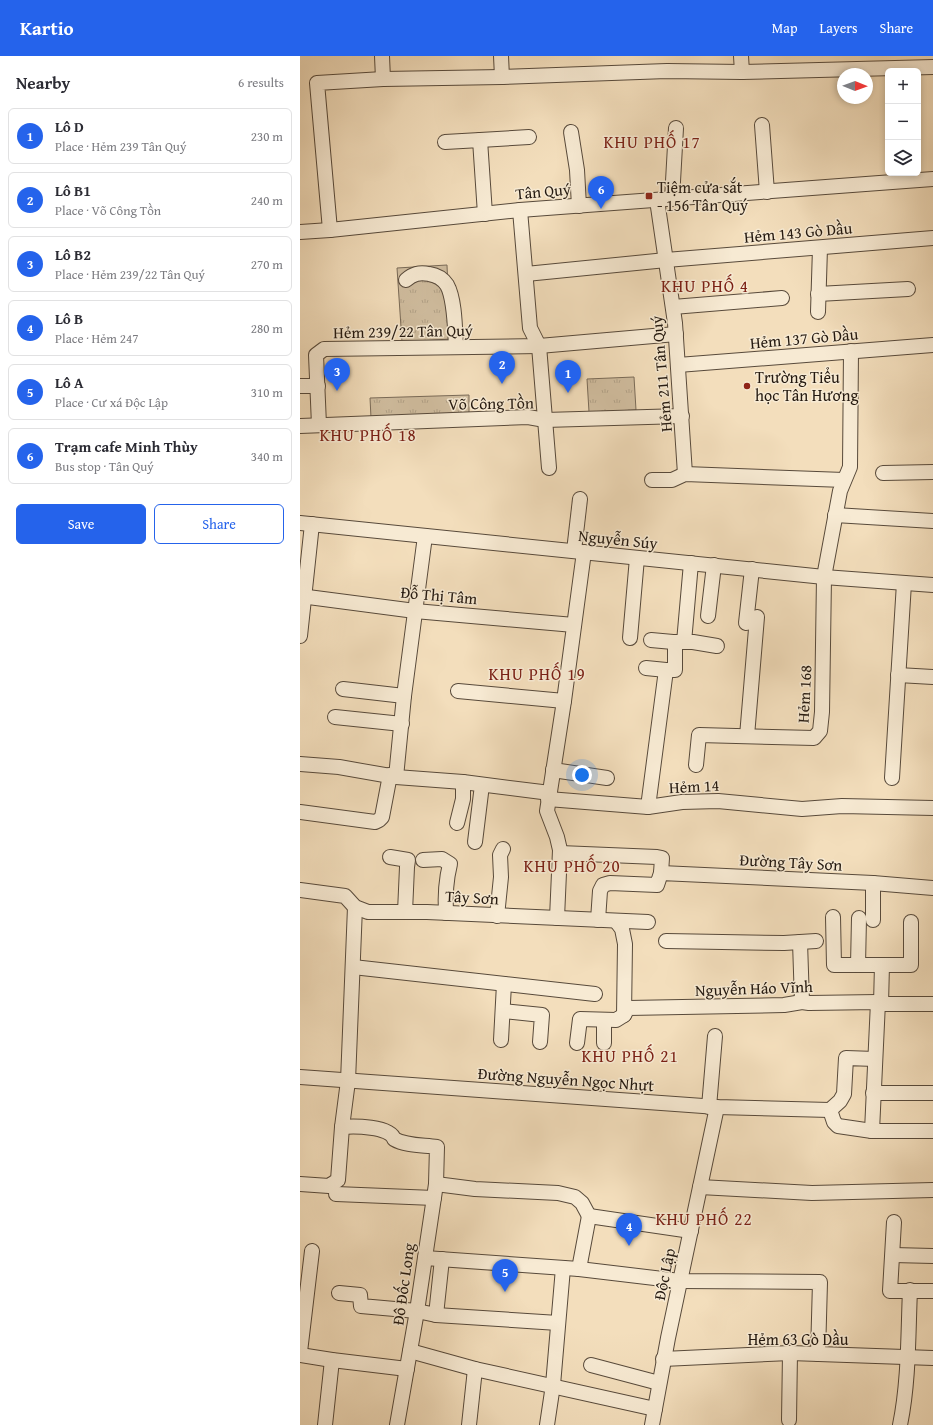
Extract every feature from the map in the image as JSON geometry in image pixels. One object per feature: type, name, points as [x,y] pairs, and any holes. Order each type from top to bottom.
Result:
[{"type":"street","points":[[382,56],[383,79]]},
{"type":"street","points":[[501,56],[502,77]]},
{"type":"street","points":[[741,56],[742,72]]},
{"type":"street","points":[[330,230],[317,83],[383,79],[502,77],[667,71],[742,72],[933,67]]},
{"type":"street","points":[[762,125],[767,192]]},
{"type":"street","points":[[672,199],[676,128]]},
{"type":"street","points":[[571,132],[577,170],[579,206]]},
{"type":"street","points":[[445,142],[529,137]]},
{"type":"street","points":[[480,140],[485,214]]},
{"type":"street","name":"Tân Quý","points":[[300,232],[520,210],[933,179]]},
{"type":"street","name":"Hẻm 211 Tân Quý","points":[[657,200],[676,334],[686,474]]},
{"type":"street","points":[[520,210],[530,328],[539,346],[549,468]]},
{"type":"street","name":"Hẻm 143 Gò Dầu","points":[[526,274],[666,260],[933,239]]},
{"type":"street","points":[[818,312],[820,248]]},
{"type":"street","points":[[406,280],[412,274],[418,273],[442,279],[446,284],[451,295],[456,347]]},
{"type":"street","points":[[818,294],[908,289]]},
{"type":"street","points":[[673,307],[782,298]]},
{"type":"street","name":"Hẻm 239/22 Tân Quý","points":[[319,425],[316,355],[324,349],[539,346],[676,334]]},
{"type":"street","name":"Hẻm 137 Gò Dầu","points":[[678,365],[933,345]]},
{"type":"street","name":"Hẻm 168","points":[[696,765],[699,735],[804,739],[814,738],[820,731],[822,712],[824,577],[840,491],[850,467],[851,351]]},
{"type":"street","points":[[300,386],[318,386]]},
{"type":"street","name":"Võ Công Tồn","points":[[300,426],[528,417],[545,420],[682,416]]},
{"type":"street","points":[[883,473],[933,472]]},
{"type":"street","points":[[652,480],[672,480],[686,474],[844,480]]},
{"type":"street","points":[[557,918],[560,853],[557,837],[547,811],[574,625],[579,552],[580,499]]},
{"type":"street","points":[[835,516],[933,521]]},
{"type":"street","points":[[300,636],[306,523]]},
{"type":"street","name":"Nguyễn Súy","points":[[306,523],[824,577],[933,585]]},
{"type":"street","points":[[300,812],[375,822],[382,817],[393,776],[402,724],[404,696],[425,536]]},
{"type":"street","points":[[630,638],[637,558]]},
{"type":"street","points":[[646,668],[675,670],[692,563]]},
{"type":"street","points":[[708,616],[714,566]]},
{"type":"street","points":[[747,736],[752,569]]},
{"type":"street","points":[[892,778],[904,583]]},
{"type":"street","name":"Đỗ Thị Tâm","points":[[302,596],[415,611],[574,625]]},
{"type":"street","points":[[652,640],[693,642],[717,646]]},
{"type":"street","points":[[648,807],[666,670]]},
{"type":"street","points":[[898,675],[933,677]]},
{"type":"street","points":[[343,689],[404,696]]},
{"type":"street","points":[[458,691],[564,701]]},
{"type":"street","points":[[335,717],[402,724]]},
{"type":"street","name":"Hẻm 14","points":[[300,764],[339,767],[393,776],[463,782],[549,796],[648,807],[682,802],[718,801],[802,809],[842,806],[933,808]]},
{"type":"street","points":[[553,770],[607,778]]},
{"type":"street","points":[[456,824],[462,799],[463,782]]},
{"type":"street","points":[[475,842],[482,785]]},
{"type":"street","points":[[497,916],[501,877],[500,855],[503,849]]},
{"type":"street","points":[[560,853],[662,858],[659,879]]},
{"type":"street","points":[[390,857],[408,860],[404,912]]},
{"type":"street","points":[[423,860],[442,859],[450,864],[447,873],[445,897],[446,913]]},
{"type":"street","name":"Đường Tây Sơn","points":[[598,920],[600,891],[603,885],[610,883],[659,879],[873,882],[933,888]]},
{"type":"street","points":[[858,965],[873,882]]},
{"type":"street","name":"Tây Sơn","points":[[300,890],[345,896],[355,907],[368,912],[446,913],[648,922]]},
{"type":"street","points":[[334,1187],[348,1081],[355,907]]},
{"type":"street","points":[[833,917],[834,965],[911,965],[911,922]]},
{"type":"street","points":[[616,921],[622,930],[625,944],[624,1014]]},
{"type":"street","points":[[666,941],[816,942]]},
{"type":"street","points":[[800,942],[802,1002]]},
{"type":"street","points":[[872,1131],[873,1092],[882,965]]},
{"type":"street","points":[[353,967],[595,994]]},
{"type":"street","points":[[501,1040],[504,984]]},
{"type":"street","name":"Nguyễn Háo Vĩnh","points":[[577,1043],[580,1019],[616,1020],[624,1014],[628,1008],[784,1005],[802,1002],[809,1004],[933,1004]]},
{"type":"street","points":[[503,1011],[542,1015],[540,1042]]},
{"type":"street","points":[[604,1020],[604,1043]]},
{"type":"street","name":"Độc Lập","points":[[652,1425],[663,1360],[700,1187],[713,1107],[715,1036]]},
{"type":"street","points":[[875,1059],[846,1058],[844,1094],[840,1101],[830,1110],[834,1122],[838,1126],[872,1131],[933,1131]]},
{"type":"street","name":"Đường Nguyễn Ngọc Nhựt","points":[[300,1077],[713,1107],[830,1110]]},
{"type":"street","points":[[873,1092],[933,1093]]},
{"type":"street","name":"Đô Đốc Long","points":[[342,1127],[352,1126],[371,1128],[389,1132],[397,1141],[408,1144],[437,1147],[434,1198],[417,1312],[397,1425]]},
{"type":"street","points":[[300,1184],[434,1198]]},
{"type":"street","points":[[436,1184],[476,1189],[528,1191],[575,1197],[582,1203],[588,1216],[579,1269]]},
{"type":"street","points":[[700,1187],[812,1194],[933,1190]]},
{"type":"street","points":[[588,1216],[691,1230]]},
{"type":"street","points":[[894,1222],[890,1291],[933,1291]]},
{"type":"street","points":[[310,1251],[300,1354],[332,1360],[406,1368]]},
{"type":"street","points":[[893,1255],[933,1256]]},
{"type":"street","points":[[425,1258],[579,1269],[680,1282],[820,1282],[818,1354]]},
{"type":"street","points":[[436,1315],[442,1259]]},
{"type":"street","points":[[547,1425],[553,1386],[563,1268]]},
{"type":"street","points":[[900,1425],[903,1409],[907,1358],[910,1290]]},
{"type":"street","points":[[339,1294],[360,1295],[361,1306],[436,1315],[558,1323]]},
{"type":"street","points":[[410,1351],[475,1369],[655,1409]]},
{"type":"street","points":[[789,1420],[790,1353]]},
{"type":"street","name":"Hẻm 63 Gò Dầu","points":[[663,1360],[790,1353],[933,1358]]},
{"type":"street","points":[[325,1425],[332,1360]]},
{"type":"street","points":[[591,1365],[659,1383]]},
{"type":"street","points":[[469,1425],[475,1369]]},
{"type":"green space","points":[[447,265],[450,339],[402,342],[397,268]]},
{"type":"green space","points":[[634,377],[636,410],[589,412],[587,379]]},
{"type":"green space","points":[[469,395],[469,414],[371,418],[370,398]]},
{"type":"place","name":"Tiệm cửa sắt - 156 Tân Quý","points":[[649,196]]},
{"type":"place","name":"Trạm cafe Minh Thùy","points":[[601,209]]},
{"type":"place","name":"Lô B1","points":[[502,384]]},
{"type":"place","name":"Trường Tiểu học Tân Hương","points":[[747,386]]},
{"type":"place","name":"Lô B2","points":[[337,391]]},
{"type":"place","name":"Lô D","points":[[568,393]]},
{"type":"place","name":"Lô B","points":[[629,1246]]},
{"type":"place","name":"Lô A","points":[[505,1292]]},
{"type":"district","name":"KHU PHỐ 17","points":[[652,142]]},
{"type":"district","name":"KHU PHỐ 4","points":[[705,286]]},
{"type":"district","name":"KHU PHỐ 18","points":[[368,435]]},
{"type":"district","name":"KHU PHỐ 19","points":[[537,674]]},
{"type":"district","name":"KHU PHỐ 20","points":[[572,866]]},
{"type":"district","name":"KHU PHỐ 21","points":[[630,1056]]},
{"type":"district","name":"KHU PHỐ 22","points":[[704,1219]]}]
